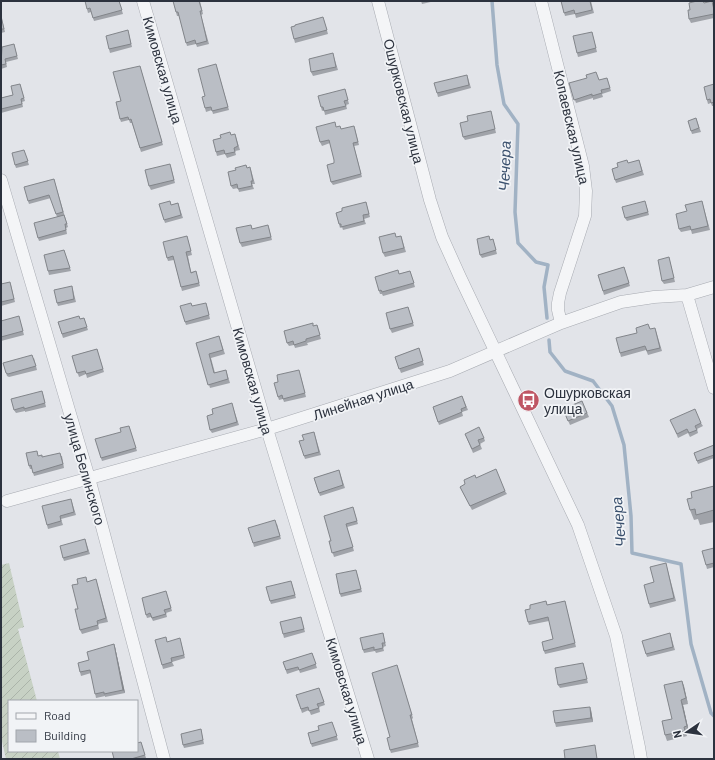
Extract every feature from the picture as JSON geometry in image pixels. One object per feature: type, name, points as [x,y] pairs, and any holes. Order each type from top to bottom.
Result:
[{"type":"street","name":"Кимовская улица","points":[[143,1],[267,430],[368,759]]},
{"type":"street","name":"Ошурковская улица","points":[[378,1],[430,200],[442,237],[578,525],[616,636],[641,759]]},
{"type":"street","name":"Копаевская улица","points":[[541,1],[583,166],[586,191],[585,216],[558,302],[562,323]]},
{"type":"street","name":"улица Белинского","points":[[1,180],[89,478],[164,759]]},
{"type":"street","name":"Линейная улица","points":[[7,501],[267,430],[450,371],[562,323],[621,302],[687,294],[714,287]]},
{"type":"street","points":[[687,294],[714,388]]},
{"type":"shaded area","points":[[9,563],[24,627],[18,629],[37,700],[8,700],[8,752],[58,752],[60,759],[6,759],[1,737],[1,565]]},
{"type":"building","points":[[85,1],[119,1],[122,10],[93,18],[90,8],[87,9]]},
{"type":"building","points":[[173,1],[199,1],[207,41],[196,44],[195,40],[186,43],[178,12],[176,12]]},
{"type":"building","points":[[561,1],[590,1],[592,10],[575,14],[574,10],[564,13]]},
{"type":"building","points":[[703,1],[704,3],[712,1],[714,14],[689,19],[689,3]]},
{"type":"building","points":[[1,16],[4,29],[1,29]]},
{"type":"building","points":[[323,17],[327,30],[294,39],[291,27]]},
{"type":"building","points":[[128,30],[131,44],[109,49],[106,36]]},
{"type":"building","points":[[592,32],[596,48],[577,53],[573,36]]},
{"type":"building","points":[[14,44],[17,56],[5,59],[6,64],[1,65],[2,47]]},
{"type":"building","points":[[333,53],[336,67],[311,72],[309,59]]},
{"type":"building","points":[[216,64],[228,107],[212,111],[211,107],[205,108],[202,97],[205,96],[198,69]]},
{"type":"building","points":[[140,66],[162,142],[140,148],[131,119],[129,120],[128,117],[120,119],[116,102],[121,101],[113,72]]},
{"type":"building","points":[[596,72],[599,80],[607,78],[610,88],[601,90],[602,93],[592,96],[592,94],[574,100],[569,83],[587,78],[586,75]]},
{"type":"building","points":[[467,75],[469,85],[437,93],[434,83]]},
{"type":"building","points":[[20,84],[24,98],[21,99],[22,104],[1,109],[1,98],[13,95],[11,86]]},
{"type":"building","points":[[714,84],[714,102],[711,103],[710,99],[707,100],[704,87]]},
{"type":"building","points":[[345,89],[348,100],[344,101],[346,106],[324,111],[323,107],[321,107],[318,96]]},
{"type":"building","points":[[491,111],[495,129],[463,137],[460,123],[468,121],[467,116]]},
{"type":"building","points":[[696,118],[699,128],[691,131],[688,121]]},
{"type":"building","points":[[335,122],[336,127],[340,126],[341,129],[354,126],[358,142],[353,143],[361,174],[331,182],[327,165],[334,163],[334,160],[329,140],[320,142],[316,127]]},
{"type":"building","points":[[230,132],[231,135],[235,134],[238,146],[234,148],[235,152],[225,154],[224,150],[216,152],[213,140],[221,138],[220,135]]},
{"type":"building","points":[[24,150],[28,161],[15,165],[12,153]]},
{"type":"building","points":[[627,160],[628,163],[639,160],[642,171],[615,180],[612,169],[618,167],[617,163]]},
{"type":"building","points":[[170,164],[174,180],[149,186],[145,170]]},
{"type":"building","points":[[246,165],[247,168],[250,167],[253,181],[251,181],[252,186],[238,189],[237,184],[231,186],[228,172]]},
{"type":"building","points":[[54,179],[63,212],[56,214],[49,195],[28,201],[24,187]]},
{"type":"building","points":[[170,201],[171,205],[178,203],[181,215],[164,220],[159,204]]},
{"type":"building","points":[[645,201],[648,212],[625,218],[622,207]]},
{"type":"building","points":[[702,201],[708,226],[691,230],[690,226],[679,229],[676,214],[687,211],[685,205]]},
{"type":"building","points":[[366,202],[369,214],[363,215],[364,221],[341,227],[336,213],[342,211],[342,208]]},
{"type":"building","points":[[64,215],[67,224],[65,224],[66,230],[38,238],[34,223]]},
{"type":"building","points":[[251,225],[252,229],[268,225],[271,237],[240,243],[236,228]]},
{"type":"building","points":[[395,233],[396,237],[401,236],[404,248],[383,253],[379,237]]},
{"type":"building","points":[[187,236],[191,251],[186,252],[191,273],[196,271],[199,283],[181,287],[173,256],[167,258],[163,242]]},
{"type":"building","points":[[489,236],[490,240],[493,239],[496,250],[480,255],[477,239]]},
{"type":"building","points":[[64,250],[70,268],[48,271],[44,255]]},
{"type":"building","points":[[669,257],[674,278],[662,281],[658,260]]},
{"type":"building","points":[[624,267],[629,283],[603,291],[598,275]]},
{"type":"building","points":[[398,270],[399,274],[410,271],[414,283],[382,292],[381,290],[379,291],[375,277]]},
{"type":"building","points":[[10,282],[14,299],[1,302],[1,284]]},
{"type":"building","points":[[72,286],[74,299],[57,303],[54,290]]},
{"type":"building","points":[[191,303],[192,306],[206,303],[209,315],[185,322],[180,306]]},
{"type":"building","points":[[408,307],[413,323],[390,329],[386,313]]},
{"type":"building","points":[[19,316],[23,331],[1,337],[1,321]]},
{"type":"building","points":[[79,316],[80,319],[84,318],[87,327],[62,334],[58,322]]},
{"type":"building","points":[[313,323],[313,326],[317,325],[320,335],[306,339],[306,341],[294,345],[293,341],[287,343],[284,331]]},
{"type":"building","points":[[648,324],[650,329],[655,328],[660,348],[647,351],[645,346],[620,353],[616,338],[637,333],[636,328]]},
{"type":"building","points":[[219,336],[223,350],[209,354],[214,373],[226,370],[228,379],[208,385],[196,343]]},
{"type":"building","points":[[419,348],[423,361],[399,369],[395,357]]},
{"type":"building","points":[[97,349],[103,369],[86,374],[85,371],[77,373],[72,356]]},
{"type":"building","points":[[32,355],[36,366],[8,374],[6,373],[3,363]]},
{"type":"building","points":[[299,370],[305,393],[283,399],[282,395],[278,397],[274,383],[278,382],[277,375]]},
{"type":"building","points":[[42,391],[45,403],[24,409],[24,407],[14,410],[11,399]]},
{"type":"building","points":[[462,396],[466,407],[461,409],[462,412],[438,422],[433,407]]},
{"type":"building","points":[[582,401],[587,413],[568,421],[563,409]]},
{"type":"building","points":[[232,403],[237,422],[210,430],[207,416],[213,414],[212,409]]},
{"type":"building","points":[[695,409],[701,423],[695,426],[697,430],[689,433],[687,429],[677,434],[670,420]]},
{"type":"building","points":[[129,426],[136,448],[101,458],[95,439],[121,432],[120,428]]},
{"type":"building","points":[[479,427],[484,438],[478,440],[480,445],[472,449],[465,434]]},
{"type":"building","points":[[314,432],[319,452],[304,456],[299,441],[304,440],[302,435]]},
{"type":"building","points":[[714,445],[714,455],[697,461],[694,453]]},
{"type":"building","points":[[37,451],[38,456],[42,455],[42,457],[60,453],[63,464],[33,473],[31,465],[29,466],[26,453]]},
{"type":"building","points":[[496,469],[505,491],[470,506],[460,487],[465,484],[464,480],[475,475],[476,478]]},
{"type":"building","points":[[339,470],[343,485],[319,493],[314,478]]},
{"type":"building","points":[[714,486],[714,510],[696,515],[695,509],[690,510],[687,499],[692,498],[691,492]]},
{"type":"building","points":[[71,499],[74,512],[60,516],[61,521],[47,525],[42,506]]},
{"type":"building","points":[[353,507],[357,521],[346,524],[353,547],[332,553],[329,541],[331,541],[324,516]]},
{"type":"building","points":[[275,520],[280,536],[253,543],[248,528]]},
{"type":"building","points":[[85,539],[88,551],[63,558],[60,546]]},
{"type":"building","points":[[714,548],[714,563],[706,565],[702,551]]},
{"type":"building","points":[[666,563],[674,598],[649,604],[644,585],[654,582],[650,567]]},
{"type":"building","points":[[356,570],[361,589],[340,594],[336,574]]},
{"type":"building","points":[[86,577],[87,582],[96,579],[106,618],[97,621],[98,625],[80,630],[75,609],[78,609],[72,585],[78,584],[77,579]]},
{"type":"building","points":[[291,581],[295,595],[270,601],[266,587]]},
{"type":"building","points":[[166,591],[171,608],[164,610],[166,614],[152,618],[150,613],[146,615],[142,598]]},
{"type":"building","points":[[546,601],[547,605],[565,601],[575,643],[544,651],[542,642],[553,639],[548,617],[528,622],[525,610],[530,609],[530,605]]},
{"type":"building","points":[[301,617],[304,629],[283,634],[280,622]]},
{"type":"building","points":[[383,633],[385,643],[382,643],[383,648],[374,650],[374,647],[363,650],[360,638]]},
{"type":"building","points":[[670,633],[673,647],[646,654],[642,641]]},
{"type":"building","points":[[166,637],[167,642],[180,638],[184,655],[171,658],[172,662],[162,665],[155,640]]},
{"type":"building","points":[[114,644],[123,690],[104,694],[104,692],[95,694],[90,670],[80,672],[78,663],[89,660],[87,652]]},
{"type":"building","points":[[312,653],[316,664],[299,670],[298,667],[286,670],[283,662]]},
{"type":"building","points":[[583,663],[587,679],[558,685],[555,668]]},
{"type":"building","points":[[397,665],[412,715],[410,715],[418,743],[390,750],[387,738],[390,737],[372,673]]},
{"type":"building","points":[[682,681],[686,698],[681,700],[687,726],[684,727],[685,731],[665,735],[662,721],[672,719],[664,685]]},
{"type":"building","points":[[319,688],[324,702],[317,704],[319,708],[309,711],[308,707],[301,709],[296,695]]},
{"type":"building","points":[[590,707],[591,718],[555,723],[553,711]]},
{"type":"building","points":[[332,722],[337,736],[311,744],[308,733],[319,730],[318,726]]},
{"type":"building","points":[[201,729],[203,740],[183,745],[181,734]]},
{"type":"building","points":[[141,742],[145,755],[131,759],[114,759],[112,752],[138,752],[138,743]]},
{"type":"building","points":[[595,745],[597,759],[565,759],[564,750]]},
{"type":"waterway","name":"Чечера","points":[[492,1],[497,65],[504,104],[518,124],[515,212],[518,243],[536,262],[548,265],[544,287],[547,318]]},
{"type":"waterway","name":"Чечера","points":[[549,340],[550,352],[565,371],[593,381],[612,406],[624,445],[631,516],[632,553],[681,564],[691,644],[711,713],[714,716]]},
{"type":"place","name":"Ошурковская улица","points":[[529,400]]}]
